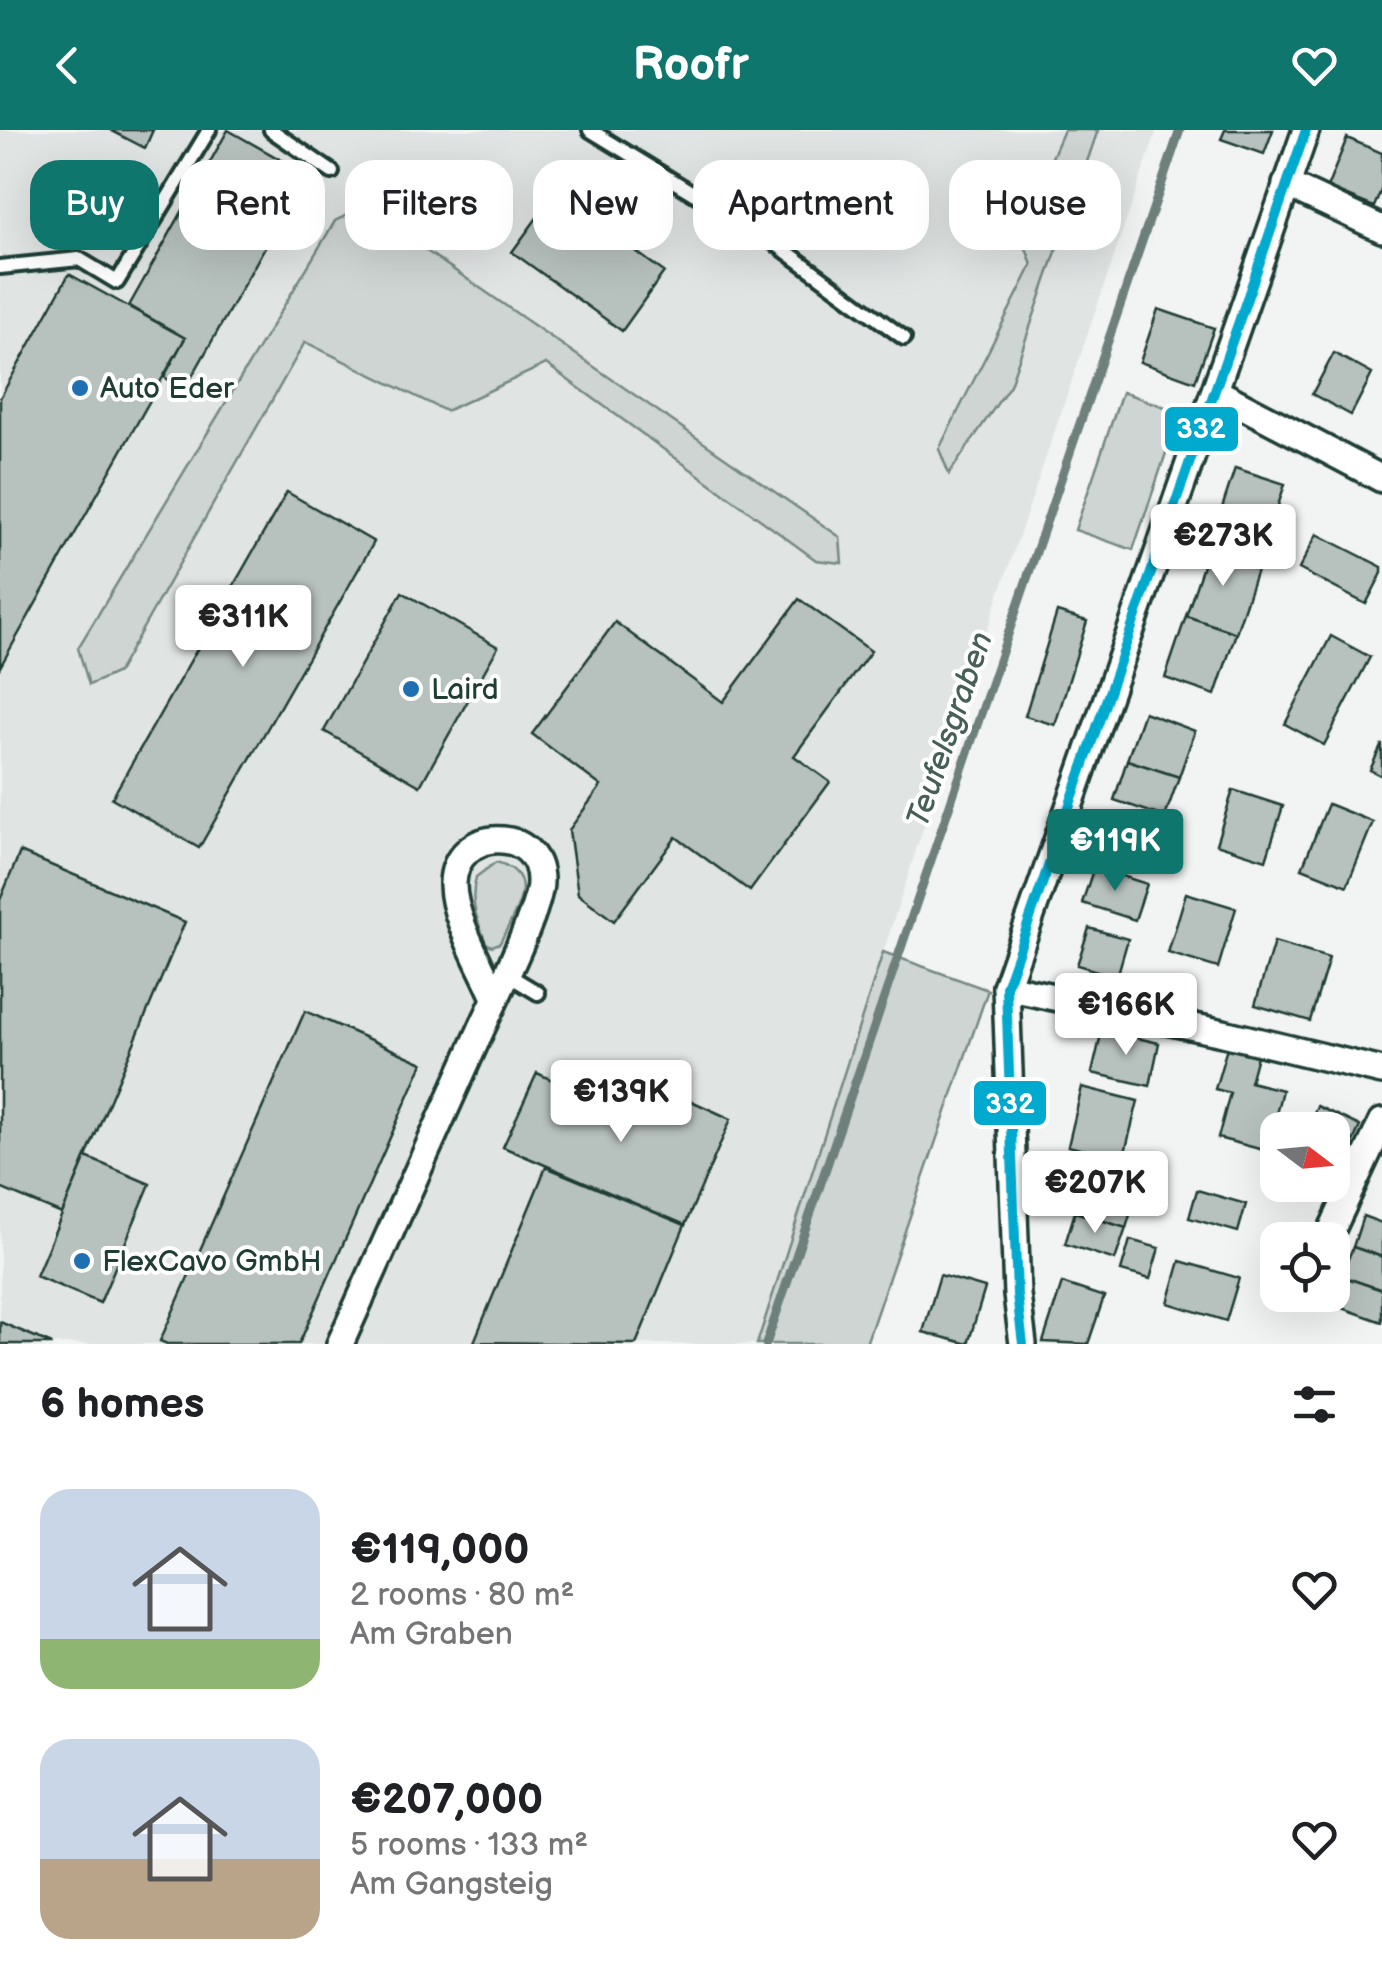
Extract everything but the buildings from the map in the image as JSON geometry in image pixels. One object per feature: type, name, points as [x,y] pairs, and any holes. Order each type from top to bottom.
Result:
[{"type":"street","points":[[1023,1344],[1017,1296],[1006,988],[1306,130]]},
{"type":"street","points":[[1286,184],[1382,229]]},
{"type":"street","points":[[1214,391],[1382,478]]},
{"type":"street","points":[[340,1344],[500,986],[538,898],[538,866],[532,854],[521,845],[492,837],[476,843],[461,860],[453,880],[456,907],[500,986]]},
{"type":"street","points":[[1006,988],[1382,1071]]},
{"type":"street","points":[[1335,1222],[1382,1122]]},
{"type":"lane","points":[[0,266],[79,259],[117,282],[209,130]]},
{"type":"lane","points":[[271,130],[332,172]]},
{"type":"lane","points":[[590,130],[763,235],[904,338]]},
{"type":"lane","points":[[500,986],[538,993]]},
{"type":"shaded area","points":[[0,130],[1157,130],[1121,236],[1121,160],[949,160],[949,250],[1116,250],[985,636],[757,1344],[0,1344]]},
{"type":"shaded area","points":[[1064,130],[1098,130],[1088,160],[1051,160]]},
{"type":"shaded area","points":[[345,216],[345,250],[425,250],[840,537],[842,563],[816,560],[546,364],[446,411],[305,342],[118,672],[89,685],[78,648],[318,250],[325,250],[325,238],[335,221]]},
{"type":"shaded area","points":[[1027,250],[1057,250],[1010,385],[949,474],[939,449],[1032,265]]},
{"type":"shaded area","points":[[1122,392],[1180,412],[1133,550],[1075,530]]},
{"type":"shaded area","points":[[496,862],[519,876],[522,886],[512,920],[500,943],[492,946],[486,943],[473,895],[476,877]]},
{"type":"shaded area","points":[[883,952],[988,990],[866,1344],[757,1344]]},
{"type":"waterway","name":"Teufelsgraben","points":[[766,1344],[1180,130]]},
{"type":"transit line","name":"332","points":[[1023,1344],[1017,1295],[1006,987],[1306,130]]},
{"type":"place","name":"Auto Eder","points":[[80,388]]},
{"type":"place","name":"Laird","points":[[411,689]]},
{"type":"place","name":"FlexCavo GmbH","points":[[82,1261]]}]
